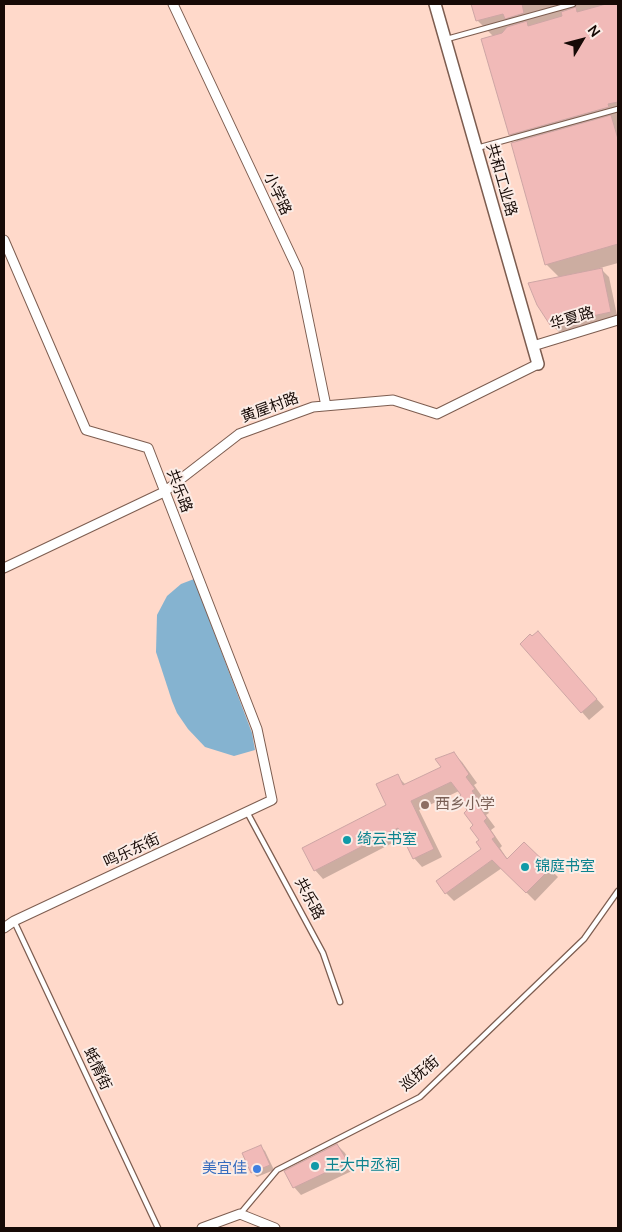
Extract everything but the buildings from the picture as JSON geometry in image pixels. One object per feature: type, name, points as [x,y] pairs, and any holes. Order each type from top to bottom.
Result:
[{"type":"street","name":"小学路","points":[[173,4],[298,270],[326,406]]},
{"type":"street","name":"共和工业路","points":[[435,4],[538,364]]},
{"type":"street","name":"共乐路","points":[[4,240],[86,430],[148,448],[257,729],[272,800]]},
{"type":"street","points":[[4,264],[12,260]]},
{"type":"street","name":"华夏路","points":[[533,346],[618,320]]},
{"type":"street","name":"黄屋村路","points":[[4,568],[164,492],[239,434],[313,407],[393,400],[437,414],[538,364]]},
{"type":"street","name":"鸣乐东街","points":[[4,928],[14,921],[272,800]]},
{"type":"street","points":[[240,1214],[274,1228]]},
{"type":"street","name":"巡抚街","points":[[202,1228],[240,1214]]},
{"type":"lane","points":[[445,39],[573,4]]},
{"type":"lane","points":[[477,148],[618,109]]},
{"type":"lane","name":"共乐路","points":[[247,812],[323,953],[340,1002]]},
{"type":"lane","name":"巡抚街","points":[[240,1214],[277,1170],[420,1097],[584,939],[618,891]]},
{"type":"lane","name":"蚝情街","points":[[14,921],[158,1228]]},
{"type":"water","points":[[194,579],[252,733],[255,750],[234,756],[205,747],[188,729],[177,713],[172,701],[156,652],[157,615],[167,596],[181,584]]},
{"type":"place","name":"西乡小学","points":[[425,805]]},
{"type":"place","name":"绮云书室","points":[[347,840]]},
{"type":"place","name":"锦庭书室","points":[[525,867]]},
{"type":"place","name":"王大中丞祠","points":[[315,1166]]},
{"type":"place","name":"美宜佳","points":[[257,1169]]}]
